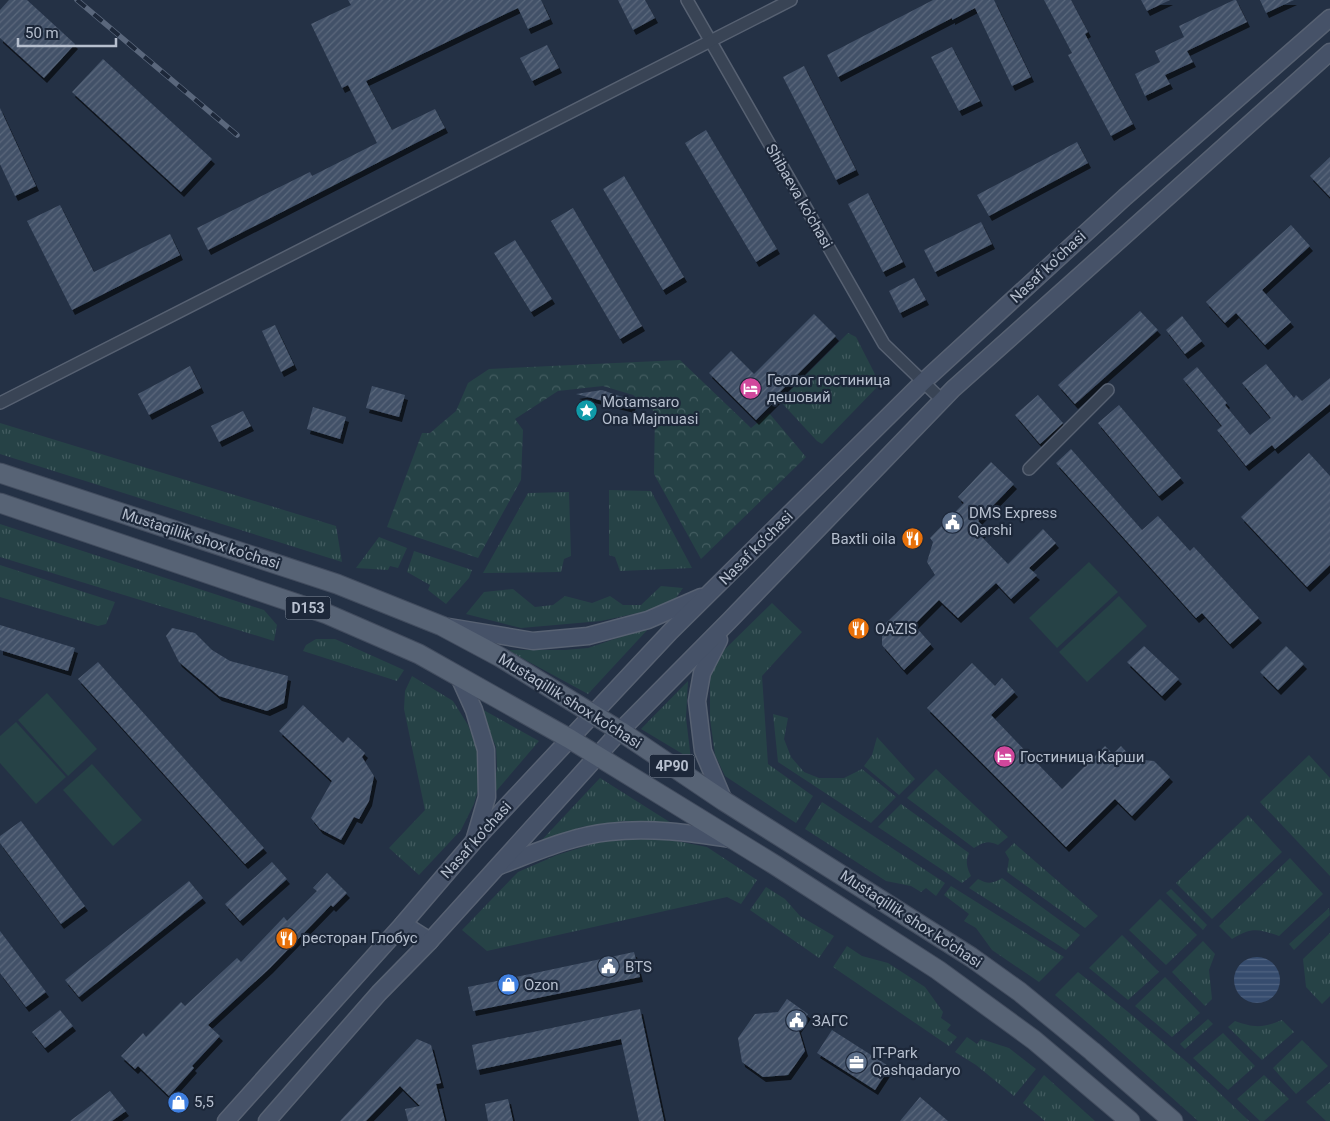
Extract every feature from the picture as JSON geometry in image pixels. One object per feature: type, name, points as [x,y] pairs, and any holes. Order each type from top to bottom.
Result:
[{"type":"main road","name":"Nasaf ko‘chasi","points":[[226,1121],[403,924],[475,840],[670,632],[923,382],[1125,197],[1330,18]]},
{"type":"main road","name":"Nasaf ko‘chasi","points":[[267,1121],[379,993],[430,941],[620,731],[942,400],[1330,52]]},
{"type":"main road","name":"Mustaqillik shox ko'chasi","points":[[0,473],[337,584],[442,626],[500,657],[620,731],[724,801],[971,957],[1048,1015],[1173,1121]]},
{"type":"main road","name":"Mustaqillik shox ko'chasi","points":[[0,503],[328,614],[419,654],[460,679],[570,739],[733,839],[938,970],[1034,1040],[1130,1121]]},
{"type":"main road","points":[[442,626],[533,641],[588,636],[648,620],[712,592]]},
{"type":"main road","points":[[724,801],[703,751],[697,701],[702,673],[730,620]]},
{"type":"main road","points":[[460,679],[474,710],[486,750],[487,797],[475,840]]},
{"type":"main road","points":[[497,867],[579,838],[609,832],[648,830],[733,839]]},
{"type":"main road","points":[[403,924],[430,941]]},
{"type":"street","name":"Shibaeva ko'chasi","points":[[687,0],[884,344],[942,400]]},
{"type":"street","points":[[0,403],[791,0]]},
{"type":"street","points":[[1029,469],[1108,390]]},
{"type":"green space","points":[[848,333],[856,337],[880,384],[822,444],[780,401]]},
{"type":"green space","points":[[680,360],[751,428],[769,413],[806,457],[701,559],[654,474],[655,412],[633,395],[603,386],[558,391],[515,419],[523,430],[521,480],[478,558],[387,527],[422,433],[430,433],[456,411],[468,383],[489,369]]},
{"type":"green space","points":[[0,423],[336,526],[342,562],[0,454]]},
{"type":"green space","points":[[609,490],[651,491],[692,568],[620,571],[615,557],[609,555]]},
{"type":"green space","points":[[569,492],[571,556],[564,559],[561,572],[483,573],[528,493]]},
{"type":"green space","points":[[0,524],[264,610],[277,625],[274,641],[0,557]]},
{"type":"green space","points":[[379,537],[407,548],[398,568],[390,566],[388,570],[356,568]]},
{"type":"green space","points":[[414,551],[472,570],[469,578],[446,604],[428,590],[430,585],[407,572]]},
{"type":"green space","points":[[1089,562],[1118,592],[1057,648],[1029,618]]},
{"type":"green space","points":[[0,565],[115,602],[106,624],[98,626],[0,597]]},
{"type":"green space","points":[[661,586],[683,588],[673,602],[652,610],[601,621],[521,628],[466,614],[484,592],[513,589],[535,607],[553,605],[565,596],[592,603],[610,596],[623,605],[641,605]]},
{"type":"green space","points":[[1119,596],[1147,626],[1087,682],[1059,652]]},
{"type":"green space","points":[[772,603],[802,632],[762,676],[768,764],[813,796],[796,823],[725,776],[715,755],[710,719],[710,677],[721,653]]},
{"type":"green space","points":[[650,627],[588,694],[507,650],[588,648]]},
{"type":"green space","points":[[316,639],[335,639],[404,670],[397,681],[303,651],[306,645]]},
{"type":"green space","points":[[412,676],[453,701],[468,725],[479,754],[480,783],[474,804],[461,830],[419,875],[389,848],[425,810],[404,709],[405,691]]},
{"type":"green space","points":[[688,681],[686,718],[691,759],[641,729]]},
{"type":"green space","points":[[47,693],[97,749],[68,776],[18,720]]},
{"type":"green space","points":[[480,708],[539,741],[492,796],[497,768],[496,747]]},
{"type":"green space","points":[[773,714],[788,718],[784,739],[791,757],[804,772],[819,778],[844,778],[862,769],[896,797],[871,823],[778,762]]},
{"type":"green space","points":[[16,722],[66,777],[36,804],[0,763],[0,736]]},
{"type":"green space","points":[[877,737],[915,779],[899,795],[864,766],[872,755]]},
{"type":"green space","points":[[1309,755],[1330,778],[1330,876],[1260,802]]},
{"type":"green space","points":[[92,764],[142,820],[113,846],[63,790]]},
{"type":"green space","points":[[936,769],[1008,837],[998,845],[986,842],[974,848],[907,798]]},
{"type":"green space","points":[[600,778],[676,826],[625,821],[581,827],[539,843]]},
{"type":"green space","points":[[822,802],[945,883],[936,896],[926,888],[921,892],[911,886],[886,881],[805,829]]},
{"type":"green space","points":[[901,804],[969,853],[967,864],[971,876],[962,883],[878,827]]},
{"type":"green space","points":[[1248,815],[1282,852],[1212,919],[1176,883]]},
{"type":"green space","points":[[638,837],[677,841],[707,847],[757,880],[741,904],[727,897],[487,951],[462,930],[518,872],[557,855],[599,842]]},
{"type":"green space","points":[[1014,843],[1098,916],[1085,928],[1007,872],[1009,859],[1005,852]]},
{"type":"green space","points":[[1290,858],[1323,894],[1279,936],[1255,930],[1245,932],[1232,939],[1219,926]]},
{"type":"green space","points":[[1002,878],[1080,935],[1066,950],[969,888],[978,879],[990,883]]},
{"type":"green space","points":[[951,886],[1064,957],[1039,982],[992,950],[976,928],[964,921],[969,914],[944,895]]},
{"type":"green space","points":[[766,887],[785,899],[800,916],[834,936],[819,958],[750,910]]},
{"type":"green space","points":[[1171,889],[1207,925],[1203,930],[1166,893]]},
{"type":"green space","points":[[1160,899],[1197,935],[1166,965],[1129,930]]},
{"type":"green space","points":[[1329,908],[1330,915],[1294,950],[1289,944]]},
{"type":"green space","points":[[1330,933],[1330,996],[1322,1004],[1306,987],[1303,959]]},
{"type":"green space","points":[[1122,935],[1159,972],[1128,1000],[1089,968]]},
{"type":"green space","points":[[1203,941],[1215,954],[1209,970],[1212,999],[1205,1006],[1172,972]]},
{"type":"green space","points":[[847,946],[862,956],[888,963],[925,987],[943,1012],[941,1018],[951,1025],[947,1030],[957,1037],[949,1046],[833,967]]},
{"type":"green space","points":[[1078,972],[1188,1063],[1249,1121],[1198,1121],[1055,995]]},
{"type":"green space","points":[[1165,977],[1200,1013],[1172,1037],[1135,1006]]},
{"type":"green space","points":[[1208,1019],[1213,1024],[1185,1049],[1180,1044]]},
{"type":"green space","points":[[1282,1020],[1294,1032],[1262,1060],[1228,1027],[1235,1021],[1258,1026],[1269,1025]]},
{"type":"green space","points":[[1223,1033],[1255,1066],[1228,1090],[1193,1058]]},
{"type":"green space","points":[[967,1037],[977,1044],[981,1039],[1009,1048],[1036,1069],[1014,1096],[976,1065],[955,1052]]},
{"type":"green space","points":[[1302,1040],[1328,1066],[1296,1094],[1273,1068]]},
{"type":"green space","points":[[1044,1075],[1095,1121],[1045,1121],[1023,1103]]},
{"type":"green space","points":[[1264,1075],[1289,1099],[1264,1121],[1260,1121],[1237,1099]]},
{"type":"green space","points":[[1330,1082],[1330,1121],[1326,1121],[1306,1102]]},
{"type":"water","points":[[1252,957],[1262,957],[1274,963],[1279,971],[1279,989],[1274,997],[1266,1002],[1252,1003],[1244,1000],[1237,993],[1234,985],[1234,975],[1237,967],[1244,960]]},
{"type":"building","points":[[9,0],[27,0],[75,44],[44,78],[0,38],[0,10]]},
{"type":"building","points":[[348,0],[541,0],[550,19],[528,29],[518,8],[366,81],[392,130],[435,109],[445,128],[208,250],[197,228],[310,172],[312,176],[377,143],[348,85],[342,88],[311,24],[351,5]]},
{"type":"building","points":[[618,0],[645,0],[655,18],[633,30]]},
{"type":"building","points":[[933,0],[994,0],[1031,77],[1012,86],[975,8],[838,77],[827,55]]},
{"type":"building","points":[[1044,0],[1071,0],[1088,32],[1085,34],[1133,124],[1111,136],[1068,55],[1072,53]]},
{"type":"building","points":[[1141,0],[1170,0],[1147,11]]},
{"type":"building","points":[[1236,0],[1247,22],[1187,51],[1193,62],[1165,75],[1170,84],[1145,96],[1135,74],[1160,62],[1155,51],[1184,37],[1179,26]]},
{"type":"building","points":[[1260,0],[1294,0],[1266,13]]},
{"type":"building","points":[[547,45],[559,68],[532,81],[520,58]]},
{"type":"building","points":[[952,47],[980,101],[959,111],[931,57]]},
{"type":"building","points":[[103,59],[212,159],[181,192],[72,92]]},
{"type":"building","points":[[804,66],[856,170],[836,180],[783,77]]},
{"type":"building","points":[[0,108],[36,186],[15,196],[0,164]]},
{"type":"building","points":[[706,130],[777,249],[756,262],[685,143]]},
{"type":"building","points":[[1077,142],[1088,163],[989,216],[977,195]]},
{"type":"building","points":[[1330,157],[1330,197],[1310,176]]},
{"type":"building","points":[[624,176],[684,277],[663,290],[603,189]]},
{"type":"building","points":[[868,193],[903,262],[883,272],[848,204]]},
{"type":"building","points":[[60,205],[94,272],[170,234],[180,255],[72,310],[27,221]]},
{"type":"building","points":[[573,208],[642,326],[620,339],[551,221]]},
{"type":"building","points":[[981,222],[992,244],[935,272],[924,250]]},
{"type":"building","points":[[1291,225],[1310,246],[1262,290],[1291,322],[1265,345],[1236,313],[1225,323],[1206,302]]},
{"type":"building","points":[[515,240],[552,299],[531,312],[494,253]]},
{"type":"building","points":[[914,278],[926,300],[900,313],[889,291]]},
{"type":"building","points":[[1140,311],[1158,330],[1075,404],[1058,385]]},
{"type":"building","points":[[814,314],[836,336],[776,396],[778,398],[756,420],[709,373],[731,351],[754,374]]},
{"type":"building","points":[[1182,316],[1202,341],[1185,354],[1166,330]]},
{"type":"building","points":[[275,325],[294,365],[281,372],[262,331]]},
{"type":"building","points":[[1266,364],[1294,398],[1296,395],[1302,401],[1330,378],[1330,404],[1275,449],[1272,445],[1246,466],[1217,430],[1222,426],[1183,379],[1197,367],[1227,403],[1225,405],[1250,435],[1271,418],[1242,383]]},
{"type":"building","points":[[190,366],[201,388],[149,415],[138,394]]},
{"type":"building","points":[[372,386],[405,395],[399,417],[366,408]]},
{"type":"building","points":[[602,390],[634,401],[631,408],[576,394]]},
{"type":"building","points":[[1038,395],[1063,423],[1040,444],[1015,415]]},
{"type":"building","points":[[1119,405],[1181,478],[1159,496],[1098,423]]},
{"type":"building","points":[[313,407],[346,417],[340,439],[307,429]]},
{"type":"building","points":[[243,411],[251,426],[219,442],[211,426]]},
{"type":"building","points":[[1071,449],[1142,530],[1158,516],[1190,551],[1194,547],[1259,618],[1230,644],[1202,613],[1196,618],[1056,463]]},
{"type":"building","points":[[1309,453],[1330,476],[1330,565],[1307,587],[1241,517]]},
{"type":"building","points":[[991,462],[1014,484],[978,521],[986,529],[980,535],[1008,564],[1043,529],[1056,543],[1029,568],[1037,575],[1011,599],[996,583],[958,618],[939,600],[914,625],[931,644],[904,670],[882,645],[882,627],[935,575],[927,562],[933,542],[930,538],[964,503],[958,497]]},
{"type":"building","points":[[0,625],[75,648],[68,671],[0,650]]},
{"type":"building","points":[[172,628],[195,633],[212,650],[230,661],[288,676],[284,703],[267,711],[219,696],[179,662],[166,636]]},
{"type":"building","points":[[1144,646],[1179,679],[1162,696],[1127,662]]},
{"type":"building","points":[[1286,646],[1304,664],[1278,690],[1260,672]]},
{"type":"building","points":[[98,662],[264,848],[245,864],[78,679]]},
{"type":"building","name":"Гостиница Карши","points":[[972,663],[995,686],[1002,678],[1015,692],[991,715],[1062,789],[1105,746],[1113,754],[1121,746],[1133,759],[1154,761],[1170,777],[1132,816],[1115,799],[1066,847],[927,708]]},
{"type":"building","points":[[303,705],[343,743],[348,737],[365,753],[362,757],[374,776],[369,801],[359,819],[354,817],[341,840],[320,829],[311,818],[332,781],[279,731]]},
{"type":"building","points":[[21,821],[85,906],[61,924],[0,843],[0,836]]},
{"type":"building","points":[[272,862],[287,879],[240,921],[225,904]]},
{"type":"building","points":[[327,873],[347,893],[333,907],[331,905],[270,968],[208,1025],[220,1036],[192,1066],[194,1068],[169,1096],[138,1066],[135,1069],[121,1056],[143,1033],[146,1037],[181,1002],[185,1006],[237,958],[241,962],[284,917],[287,921],[317,891],[313,888]]},
{"type":"building","points":[[189,881],[203,898],[79,997],[65,980]]},
{"type":"building","points":[[0,931],[46,992],[26,1007],[0,973]]},
{"type":"building","points":[[634,952],[640,977],[473,1011],[468,987]]},
{"type":"building","points":[[787,999],[808,1014],[798,1028],[805,1051],[788,1075],[763,1077],[742,1062],[738,1038],[755,1014],[778,1012]]},
{"type":"building","points":[[640,1009],[664,1121],[639,1121],[621,1039],[477,1070],[472,1045]]},
{"type":"building","points":[[60,1010],[73,1026],[45,1048],[32,1032]]},
{"type":"building","points":[[832,1030],[890,1067],[875,1090],[817,1053]]},
{"type":"building","points":[[417,1039],[431,1045],[441,1083],[436,1084],[445,1121],[408,1121],[405,1109],[420,1106],[400,1086],[366,1121],[340,1121]]},
{"type":"building","points":[[110,1091],[126,1111],[112,1121],[70,1121]]},
{"type":"building","points":[[920,1097],[948,1121],[900,1121]]},
{"type":"building","points":[[508,1099],[513,1121],[488,1121],[485,1104]]},
{"type":"railway","points":[[77,0],[237,135]]},
{"type":"place","name":"Геолог гостиница дешовий","points":[[751,389]]},
{"type":"place","name":"Motamsaro Ona Majmuasi","points":[[586,411]]},
{"type":"place","name":"DMS Express Qarshi","points":[[953,522]]},
{"type":"place","name":"Baxtli oila","points":[[912,539]]},
{"type":"place","name":"OAZIS","points":[[859,629]]},
{"type":"place","name":"Гостиница Карши","points":[[1004,757]]},
{"type":"place","name":"ресторан Глобус","points":[[286,938]]},
{"type":"place","name":"BTS","points":[[609,967]]},
{"type":"place","name":"Ozon","points":[[508,985]]},
{"type":"place","name":"ЗАГС","points":[[796,1021]]},
{"type":"place","name":"IT-Park Qashqadaryo","points":[[856,1062]]},
{"type":"place","name":"5,5","points":[[178,1102]]}]
